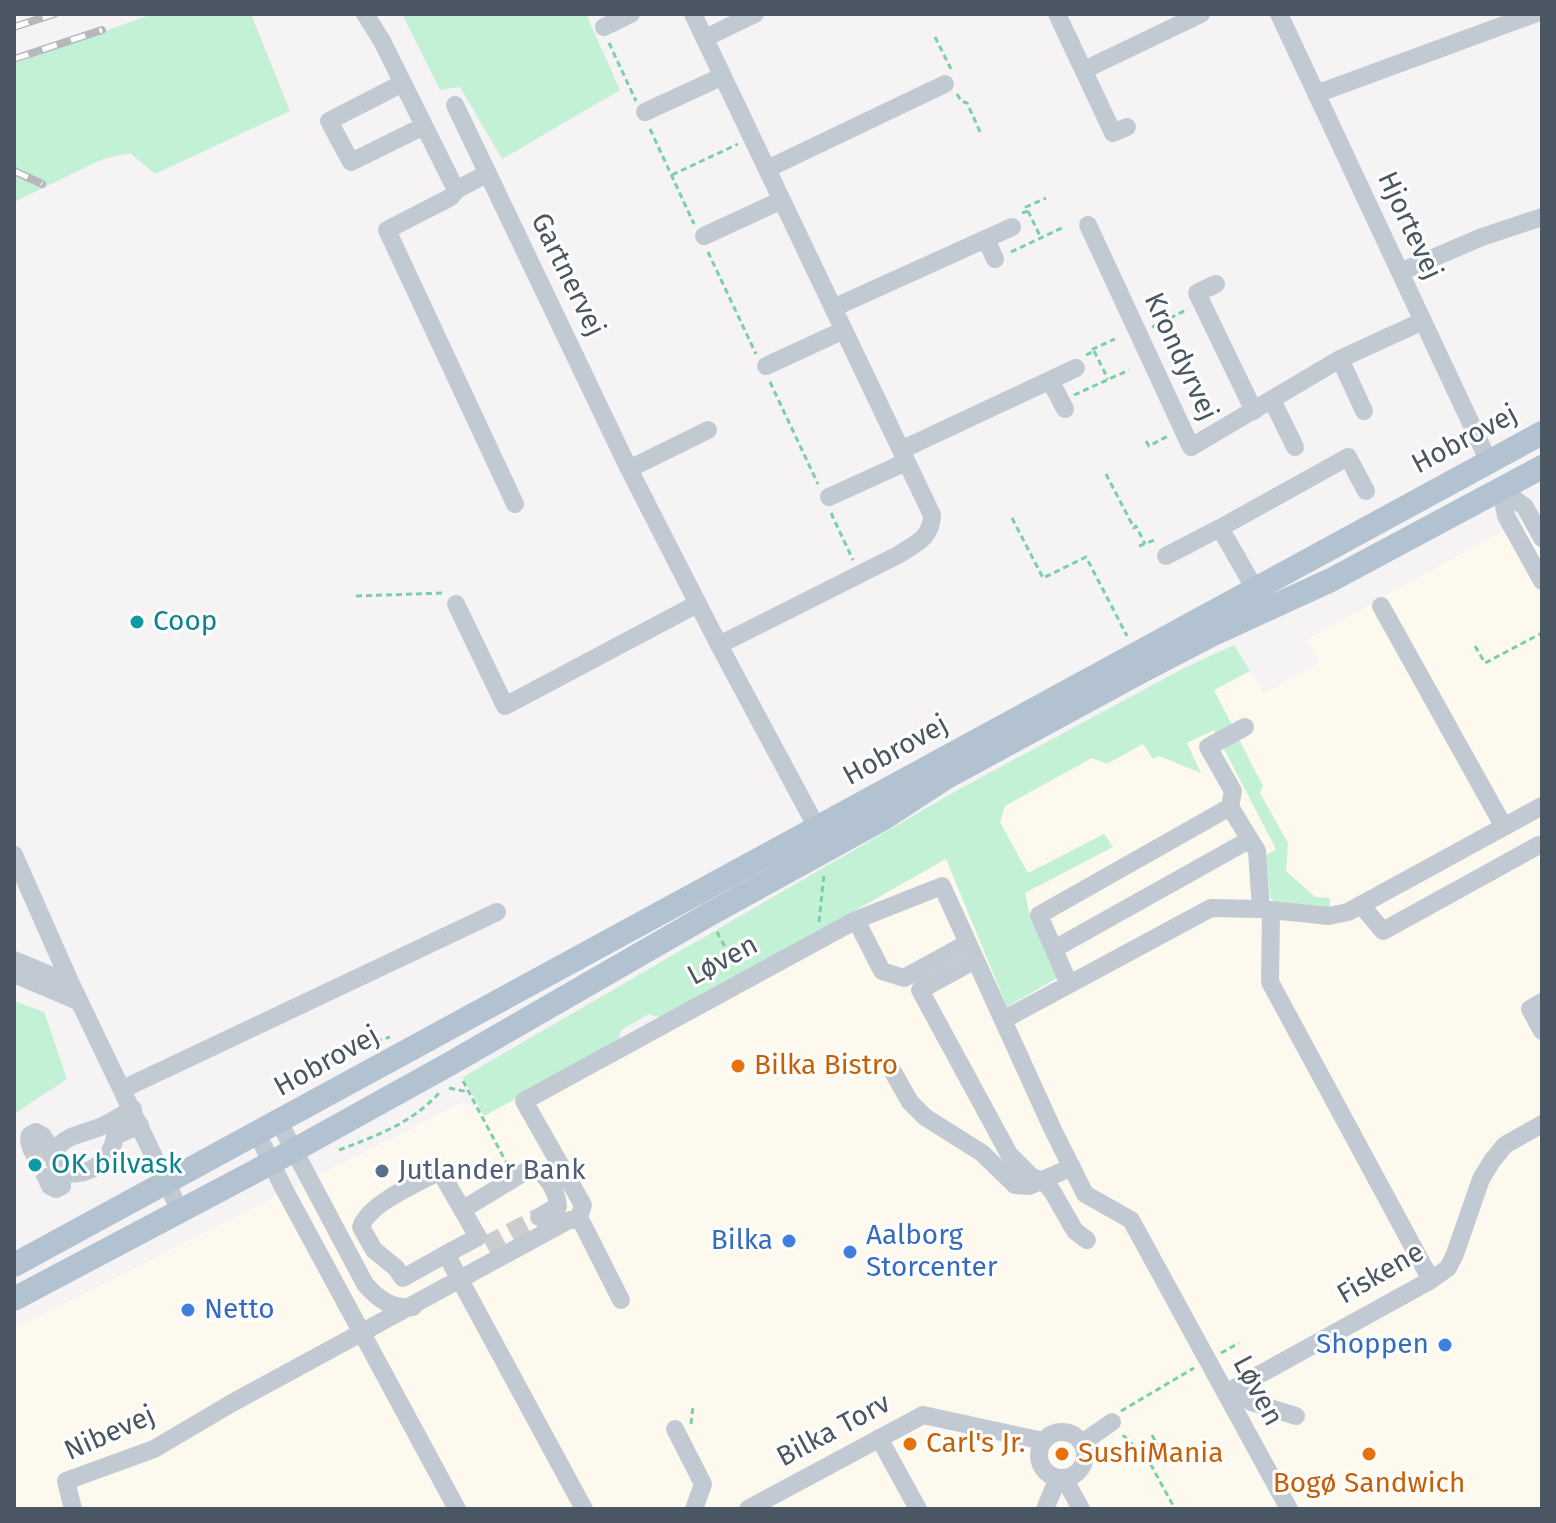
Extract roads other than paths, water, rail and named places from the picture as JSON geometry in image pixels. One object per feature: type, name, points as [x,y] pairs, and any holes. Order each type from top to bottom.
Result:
[{"type":"main road","name":"Hobrovej","points":[[14,1299],[271,1163],[453,1062],[708,915],[823,838],[1136,654],[1542,433]]},
{"type":"main road","points":[[1489,462],[1501,489]]},
{"type":"main road","name":"Hobrovej","points":[[14,1265],[268,1128],[823,838],[947,777],[1211,635],[1331,580],[1542,467]]},
{"type":"street","points":[[365,14],[456,190]]},
{"type":"street","points":[[604,27],[631,14]]},
{"type":"street","points":[[693,14],[932,515],[931,528],[925,537],[898,555],[719,645]]},
{"type":"street","points":[[705,38],[755,14]]},
{"type":"street","points":[[1057,14],[1113,133],[1127,127]]},
{"type":"street","points":[[1084,70],[1201,14]]},
{"type":"street","name":"Hjortevej","points":[[1279,14],[1489,462]]},
{"type":"street","points":[[1316,94],[1507,18],[1534,14]]},
{"type":"street","points":[[645,116],[723,76]]},
{"type":"street","points":[[403,83],[329,121],[351,162],[424,126]]},
{"type":"street","points":[[767,169],[945,84]]},
{"type":"street","points":[[921,95],[930,113]]},
{"type":"street","name":"Gartnervej","points":[[455,105],[629,469],[697,604],[823,838]]},
{"type":"street","points":[[488,173],[456,190],[451,197],[387,230],[515,504]]},
{"type":"street","points":[[702,238],[782,200]]},
{"type":"street","points":[[1400,272],[1482,237],[1542,217]]},
{"type":"street","name":"Krondyrvej","points":[[1088,225],[1191,447],[1340,359],[1423,321]]},
{"type":"street","points":[[833,308],[1012,227]]},
{"type":"street","points":[[986,239],[1001,256]]},
{"type":"street","name":"Krondyrvej","points":[[1216,284],[1197,293],[1254,411]]},
{"type":"street","points":[[764,367],[844,330]]},
{"type":"street","points":[[1340,359],[1364,411]]},
{"type":"street","points":[[826,498],[1076,368]]},
{"type":"street","points":[[1050,380],[1065,409]]},
{"type":"street","points":[[1272,400],[1295,447]]},
{"type":"street","points":[[629,469],[708,430]]},
{"type":"street","points":[[1162,547],[1220,528],[1348,457],[1366,491]]},
{"type":"street","points":[[1501,489],[1525,507],[1542,538]]},
{"type":"street","points":[[1501,489],[1506,516],[1542,581]]},
{"type":"street","points":[[1220,528],[1255,589]]},
{"type":"street","points":[[456,604],[505,706],[697,604]]},
{"type":"street","points":[[1381,606],[1504,827]]},
{"type":"street","points":[[1245,727],[1208,747],[1233,791],[1230,807],[1257,851],[1266,910],[1270,982],[1431,1280]]},
{"type":"street","points":[[1069,984],[1039,915],[1230,807]]},
{"type":"street","points":[[1003,1020],[1211,908],[1329,916],[1348,912],[1542,809]]},
{"type":"street","points":[[1361,905],[1383,931],[1541,847],[1523,817]]},
{"type":"street","points":[[1054,949],[1249,840]]},
{"type":"street","points":[[14,855],[71,984],[180,1211]]},
{"type":"street","name":"Løven","points":[[578,1220],[583,1205],[524,1101],[856,920],[942,886],[1085,1194],[1131,1220],[1233,1389],[1289,1509]]},
{"type":"street","points":[[123,1089],[197,1044],[497,912]]},
{"type":"street","points":[[856,920],[882,971],[904,978],[972,952]]},
{"type":"street","points":[[972,952],[920,990],[1009,1154],[1032,1177],[1043,1181],[1075,1231],[1087,1240]]},
{"type":"street","points":[[14,960],[71,984]]},
{"type":"street","points":[[14,974],[80,1002]]},
{"type":"street","points":[[1542,1002],[1530,1009],[1542,1031]]},
{"type":"street","points":[[889,1065],[910,1102],[938,1127],[982,1153],[1015,1185],[1029,1186],[1072,1167]]},
{"type":"street","points":[[55,1170],[56,1151],[62,1143],[85,1131],[106,1132],[136,1117]]},
{"type":"street","name":"Fiskene","points":[[1233,1389],[1448,1268],[1481,1179],[1492,1161],[1505,1145],[1542,1124]]},
{"type":"street","name":"Hobrovej","points":[[268,1128],[293,1150],[365,1284],[377,1298],[401,1308],[413,1307]]},
{"type":"street","name":"Hobrovej","points":[[268,1128],[271,1163],[457,1509]]},
{"type":"street","points":[[31,1148],[30,1135],[36,1132],[43,1136],[55,1170]]},
{"type":"street","points":[[55,1170],[71,1175],[80,1174],[106,1160],[112,1152],[106,1132]]},
{"type":"street","points":[[462,1210],[531,1168],[539,1170],[547,1179],[558,1199],[558,1206],[539,1217]]},
{"type":"street","points":[[363,1333],[413,1307],[453,1266],[478,1237],[440,1171],[372,1211],[361,1227],[370,1244],[403,1278],[453,1266],[567,1221],[578,1220],[621,1300]]},
{"type":"street","points":[[331,1274],[352,1262],[370,1244]]},
{"type":"street","points":[[453,1266],[486,1245]]},
{"type":"street","points":[[453,1266],[584,1509]]},
{"type":"street","name":"Nibevej","points":[[73,1509],[66,1481],[154,1449],[199,1421],[363,1333]]},
{"type":"street","points":[[1233,1389],[1251,1402],[1296,1416]]},
{"type":"street","name":"Bilka Torv","points":[[748,1509],[923,1415],[1043,1441]]},
{"type":"street","points":[[1082,1443],[1112,1422]]},
{"type":"street","points":[[675,1429],[703,1484],[694,1509]]},
{"type":"street","points":[[1055,1433],[1070,1433],[1085,1450],[1083,1465],[1072,1476],[1050,1476],[1040,1464],[1038,1456],[1043,1441],[1055,1433]]},
{"type":"street","points":[[879,1438],[918,1509]]},
{"type":"street","points":[[1045,1509],[1061,1478]]},
{"type":"street","points":[[1061,1478],[1081,1509]]},
{"type":"tunnel","points":[[31,1148],[46,1177]]},
{"type":"tunnel","points":[[486,1245],[539,1217]]},
{"type":"railway","points":[[14,27],[54,14]]},
{"type":"railway","points":[[14,59],[102,30]]},
{"type":"railway","points":[[14,171],[42,184]]},
{"type":"place","name":"Coop","points":[[137,622]]},
{"type":"place","name":"Bilka Bistro","points":[[738,1066]]},
{"type":"place","name":"OK bilvask","points":[[35,1165]]},
{"type":"place","name":"Jutlander Bank","points":[[382,1171]]},
{"type":"place","name":"Bilka","points":[[789,1241]]},
{"type":"place","name":"Aalborg Storcenter","points":[[850,1252]]},
{"type":"place","name":"Netto","points":[[188,1310]]},
{"type":"place","name":"Shoppen","points":[[1445,1345]]},
{"type":"place","name":"Carl's Jr.","points":[[910,1444]]},
{"type":"place","name":"SushiMania","points":[[1062,1454]]},
{"type":"place","name":"Bogø Sandwich","points":[[1369,1454]]}]
